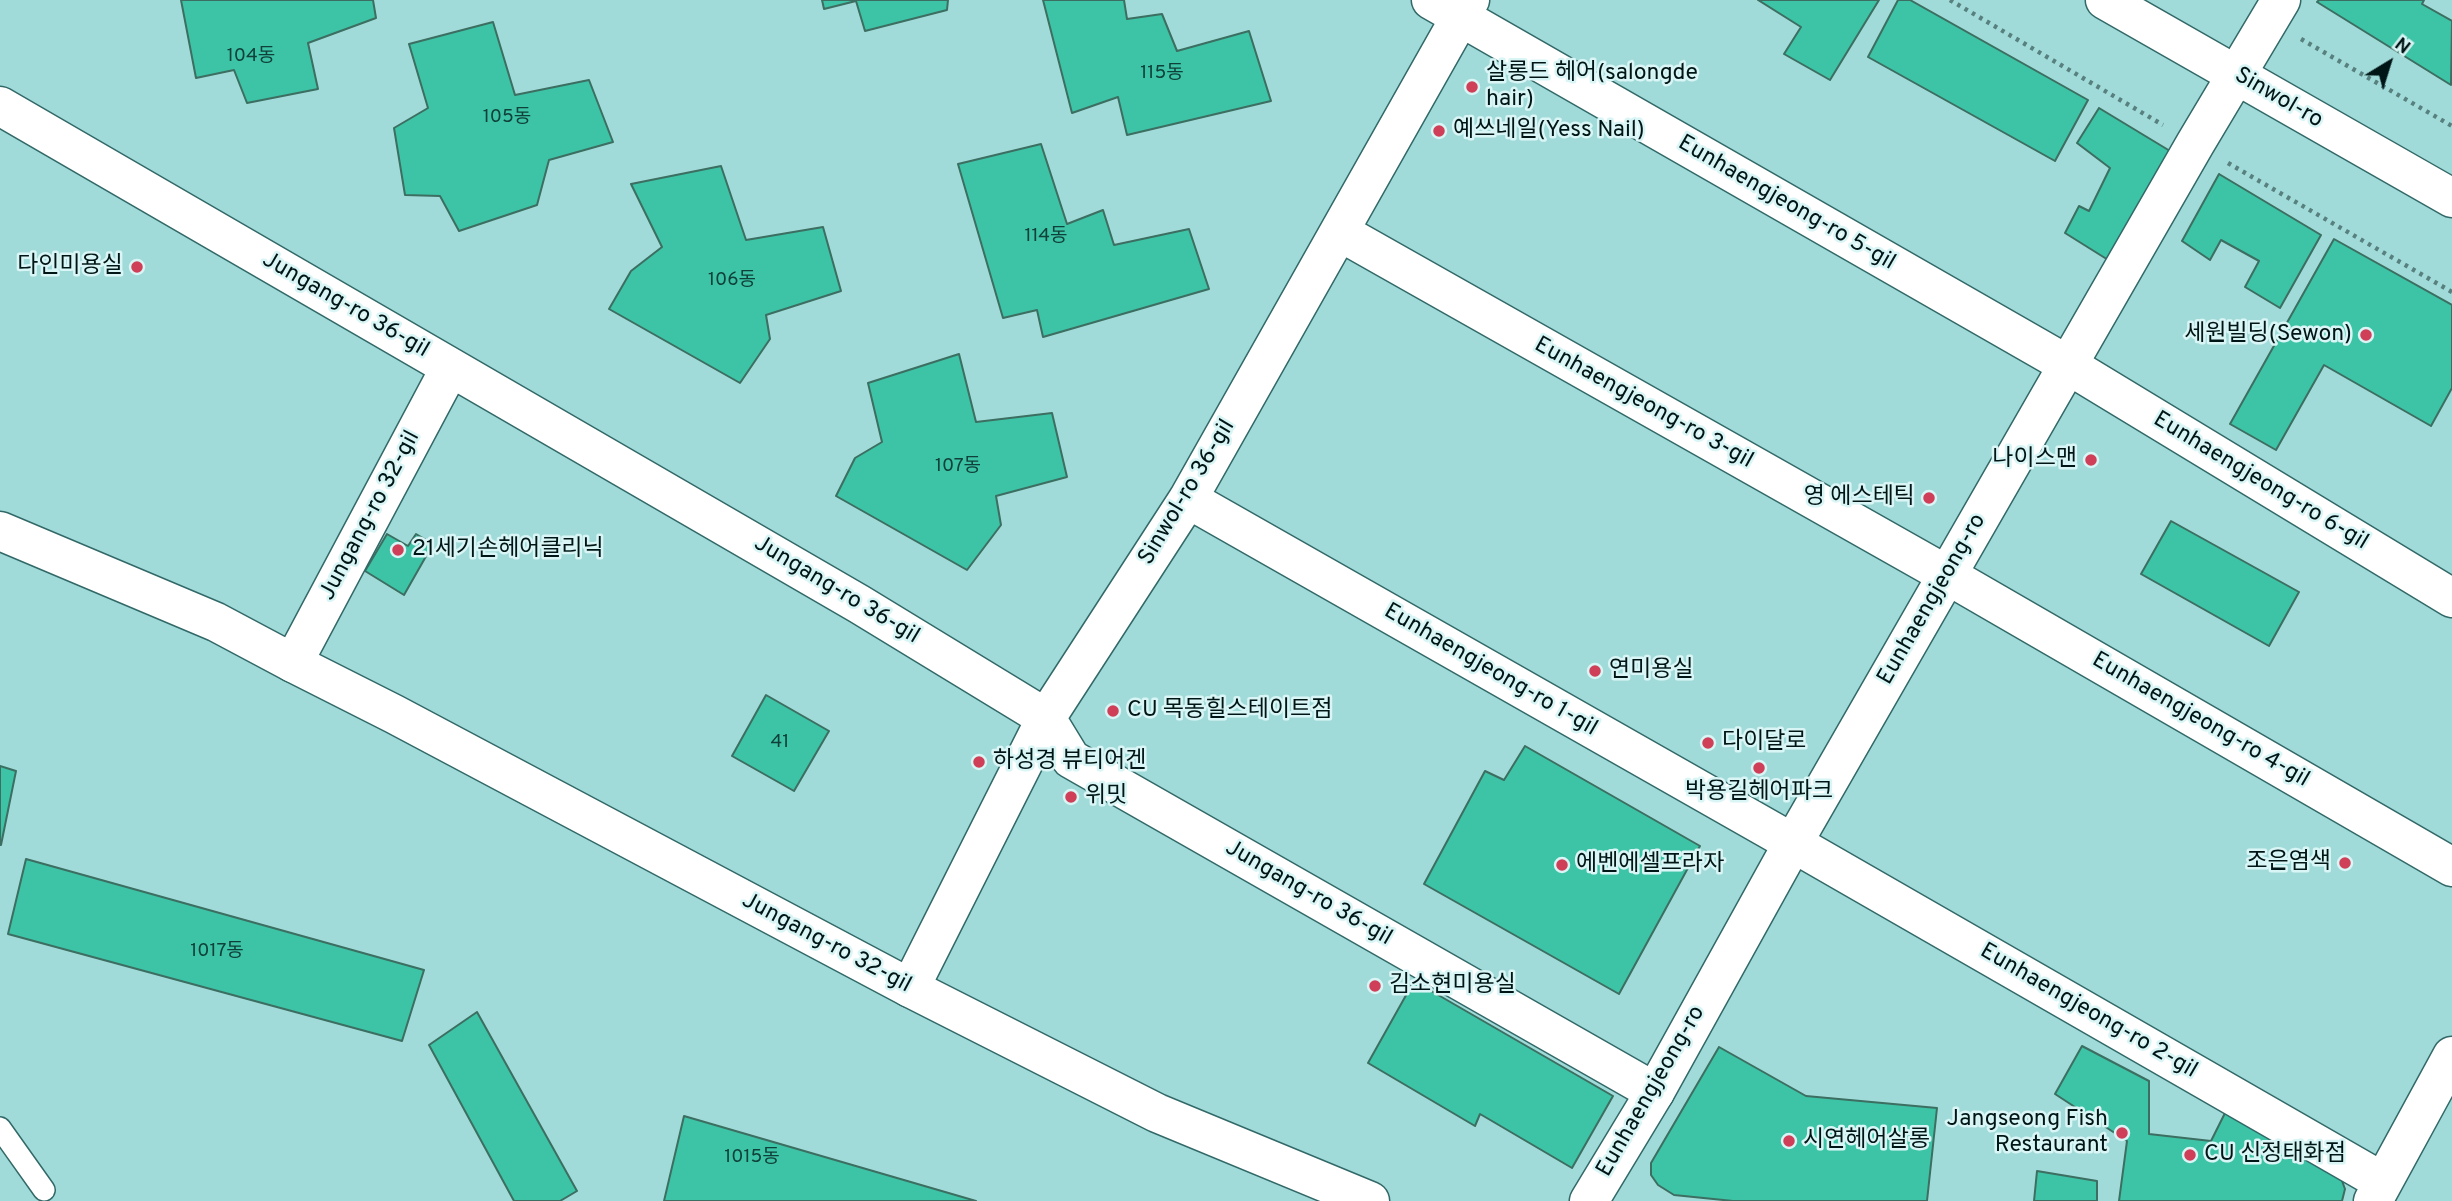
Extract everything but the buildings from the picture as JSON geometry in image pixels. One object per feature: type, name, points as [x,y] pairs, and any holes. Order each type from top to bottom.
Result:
[{"type":"street","name":"Sinwol-ro","points":[[2105,0],[2452,198]]},
{"type":"street","name":"Sinwol-ro 36-gil","points":[[910,988],[1046,718],[1188,499],[1340,232],[1454,6]]},
{"type":"street","name":"Eunhaengjeong-ro 5-gil","points":[[1454,6],[2068,365]]},
{"type":"street","name":"Eunhaengjeong-ro","points":[[1589,1201],[1655,1092],[1793,843],[2275,10]]},
{"type":"street","name":"Jungang-ro 36-gil","points":[[0,106],[859,604],[1046,718],[1071,759],[1655,1092]]},
{"type":"street","name":"Eunhaengjeong-ro 3-gil","points":[[1340,232],[1947,575]]},
{"type":"street","name":"Eunhaengjeong-ro 6-gil","points":[[2068,365],[2452,598]]},
{"type":"street","name":"Jungang-ro 32-gil","points":[[293,663],[450,368]]},
{"type":"street","name":"Eunhaengjeong-ro 1-gil","points":[[1188,499],[1793,843]]},
{"type":"street","name":"Jungang-ro 32-gil","points":[[0,531],[216,622],[910,988],[1157,1114],[1370,1201]]},
{"type":"street","name":"Eunhaengjeong-ro 4-gil","points":[[1947,575],[2452,867]]},
{"type":"street","name":"Eunhaengjeong-ro 2-gil","points":[[1793,843],[2378,1192]]},
{"type":"street","points":[[2378,1192],[2452,1056]]},
{"type":"lane","points":[[0,1128],[44,1190]]},
{"type":"path","points":[[2275,10],[2452,126]]},
{"type":"place","name":"살롱드 헤어(salongde hair)","points":[[1472,87]]},
{"type":"place","name":"예쓰네일(Yess Nail)","points":[[1439,131]]},
{"type":"place","name":"다인미용실","points":[[137,267]]},
{"type":"place","name":"세원빌딩(Sewon)","points":[[2366,335]]},
{"type":"place","name":"나이스맨","points":[[2091,460]]},
{"type":"place","name":"영 에스테틱","points":[[1929,498]]},
{"type":"place","name":"21세기손헤어클리닉","points":[[398,550]]},
{"type":"place","name":"연미용실","points":[[1595,671]]},
{"type":"place","name":"CU 목동힐스테이트점","points":[[1113,711]]},
{"type":"place","name":"다이달로","points":[[1708,743]]},
{"type":"place","name":"하성경 뷰티어겐","points":[[979,762]]},
{"type":"place","name":"박용길헤어파크","points":[[1759,768]]},
{"type":"place","name":"위밋","points":[[1071,797]]},
{"type":"place","name":"조은염색","points":[[2345,863]]},
{"type":"place","name":"에벤에셀프라자","points":[[1562,865]]},
{"type":"place","name":"김소현미용실","points":[[1375,986]]},
{"type":"place","name":"Jangseong Fish Restaurant","points":[[2122,1133]]},
{"type":"place","name":"시연헤어살롱","points":[[1789,1141]]},
{"type":"place","name":"CU 신정태화점","points":[[2190,1155]]}]
